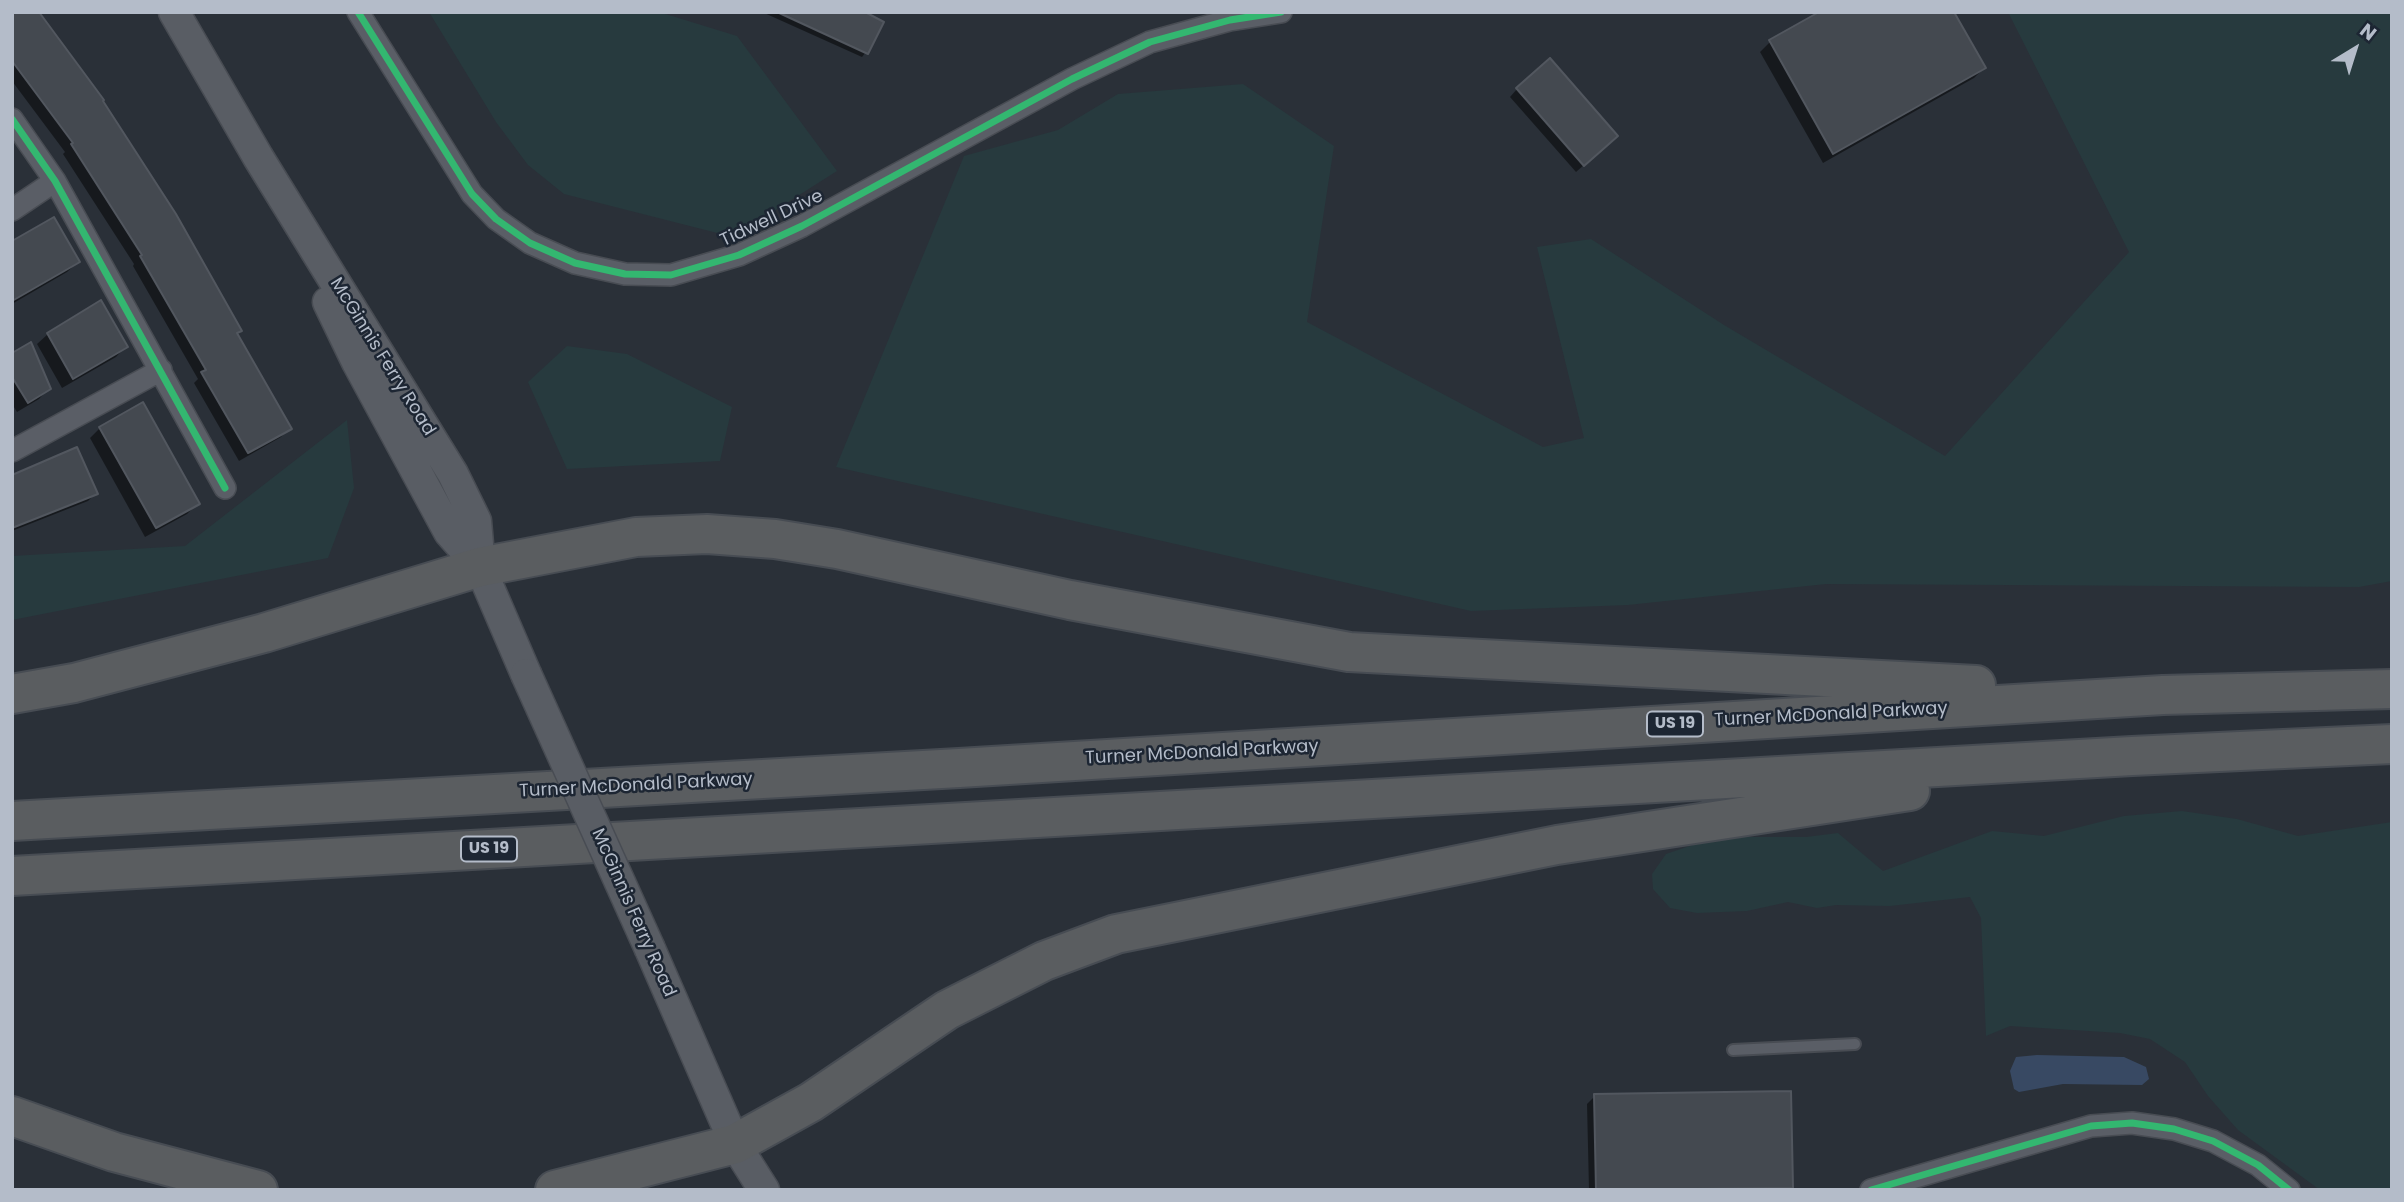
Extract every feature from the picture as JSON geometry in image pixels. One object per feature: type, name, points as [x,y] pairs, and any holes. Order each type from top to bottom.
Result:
[{"type":"highway","points":[[12,694],[74,683],[264,633],[480,567],[636,537],[708,534],[775,539],[837,549],[1070,600],[1349,652],[2163,695]]},
{"type":"highway","name":"Turner McDonald Parkway","points":[[12,821],[958,768],[2163,695],[2392,689]]},
{"type":"highway","name":"US 19","points":[[12,876],[2132,756],[2392,744]]},
{"type":"highway","points":[[555,1190],[734,1144],[811,1102],[947,1010],[1044,961],[1116,934],[1557,845],[2132,756]]},
{"type":"highway","points":[[12,1116],[114,1152],[258,1190]]},
{"type":"main road","name":"McGinnis Ferry Road","points":[[174,12],[258,157],[364,374],[449,531],[480,567],[734,1144],[764,1190]]},
{"type":"main road","name":"McGinnis Ferry Road","points":[[734,1144],[745,1190]]},
{"type":"street","name":"Tidwell Drive","points":[[358,12],[472,194],[496,219],[530,243],[575,263],[625,274],[671,275],[739,255],[802,226],[1072,79],[1150,42],[1230,20],[1281,12]]},
{"type":"street","points":[[12,119],[55,181],[225,488]]},
{"type":"street","points":[[12,211],[55,181]]},
{"type":"street","points":[[12,451],[161,370]]},
{"type":"street","points":[[1871,1190],[2091,1126],[2132,1123],[2174,1129],[2213,1141],[2258,1165],[2289,1190]]},
{"type":"lane","points":[[1733,1050],[1855,1044]]},
{"type":"green space","points":[[429,12],[659,12],[737,36],[837,171],[733,237],[564,194],[528,165],[496,122]]},
{"type":"green space","points":[[2008,12],[2392,12],[2392,581],[2359,587],[1826,584],[1628,605],[1471,611],[836,467],[964,156],[1058,130],[1118,94],[1243,84],[1334,146],[1307,322],[1543,447],[1584,438],[1537,247],[1591,239],[1724,325],[1945,456],[2129,252]]},
{"type":"green space","points":[[567,346],[627,354],[732,407],[720,461],[567,469],[528,382]]},
{"type":"green space","points":[[347,420],[354,488],[328,558],[12,620],[12,556],[185,546]]},
{"type":"green space","points":[[2182,811],[2237,819],[2298,836],[2392,822],[2392,1190],[2320,1190],[2238,1130],[2208,1096],[2185,1062],[2150,1039],[2120,1033],[2010,1026],[1986,1036],[1981,918],[1970,897],[1890,906],[1836,905],[1817,908],[1788,902],[1747,911],[1697,913],[1670,908],[1653,889],[1652,874],[1666,854],[1716,837],[1806,837],[1838,833],[1883,871],[1992,831],[2044,836],[2124,816]]},
{"type":"water","points":[[2016,1057],[2124,1057],[2146,1067],[2149,1079],[2142,1085],[2063,1084],[2019,1092],[2014,1089],[2010,1071]]},
{"type":"building","points":[[12,12],[39,12],[104,100],[176,214],[242,331],[237,333],[292,429],[248,453],[201,372],[206,370],[140,256],[142,255],[71,144],[73,143],[12,61]]},
{"type":"building","points":[[777,12],[865,12],[884,22],[868,54]]},
{"type":"building","points":[[1819,12],[1954,12],[1986,68],[1833,154],[1769,40]]},
{"type":"building","points":[[1550,58],[1618,136],[1584,166],[1516,88]]},
{"type":"building","points":[[54,217],[80,262],[12,301],[12,241]]},
{"type":"building","points":[[101,300],[128,347],[73,379],[47,333]]},
{"type":"building","points":[[31,342],[51,389],[28,403],[12,377],[12,353]]},
{"type":"building","points":[[143,402],[200,504],[156,528],[99,427]]},
{"type":"building","points":[[77,447],[98,494],[12,528],[12,475]]},
{"type":"building","points":[[1791,1091],[1793,1188],[1596,1190],[1594,1094]]},
{"type":"cycle path","points":[[358,12],[472,194],[496,219],[530,243],[575,263],[625,274],[671,275],[739,255],[802,226],[1072,79],[1150,42],[1230,20],[1281,12]]},
{"type":"cycle path","points":[[12,119],[55,181],[225,488]]},
{"type":"cycle path","points":[[1871,1190],[2091,1126],[2132,1123],[2174,1129],[2213,1141],[2258,1165],[2289,1190]]}]
